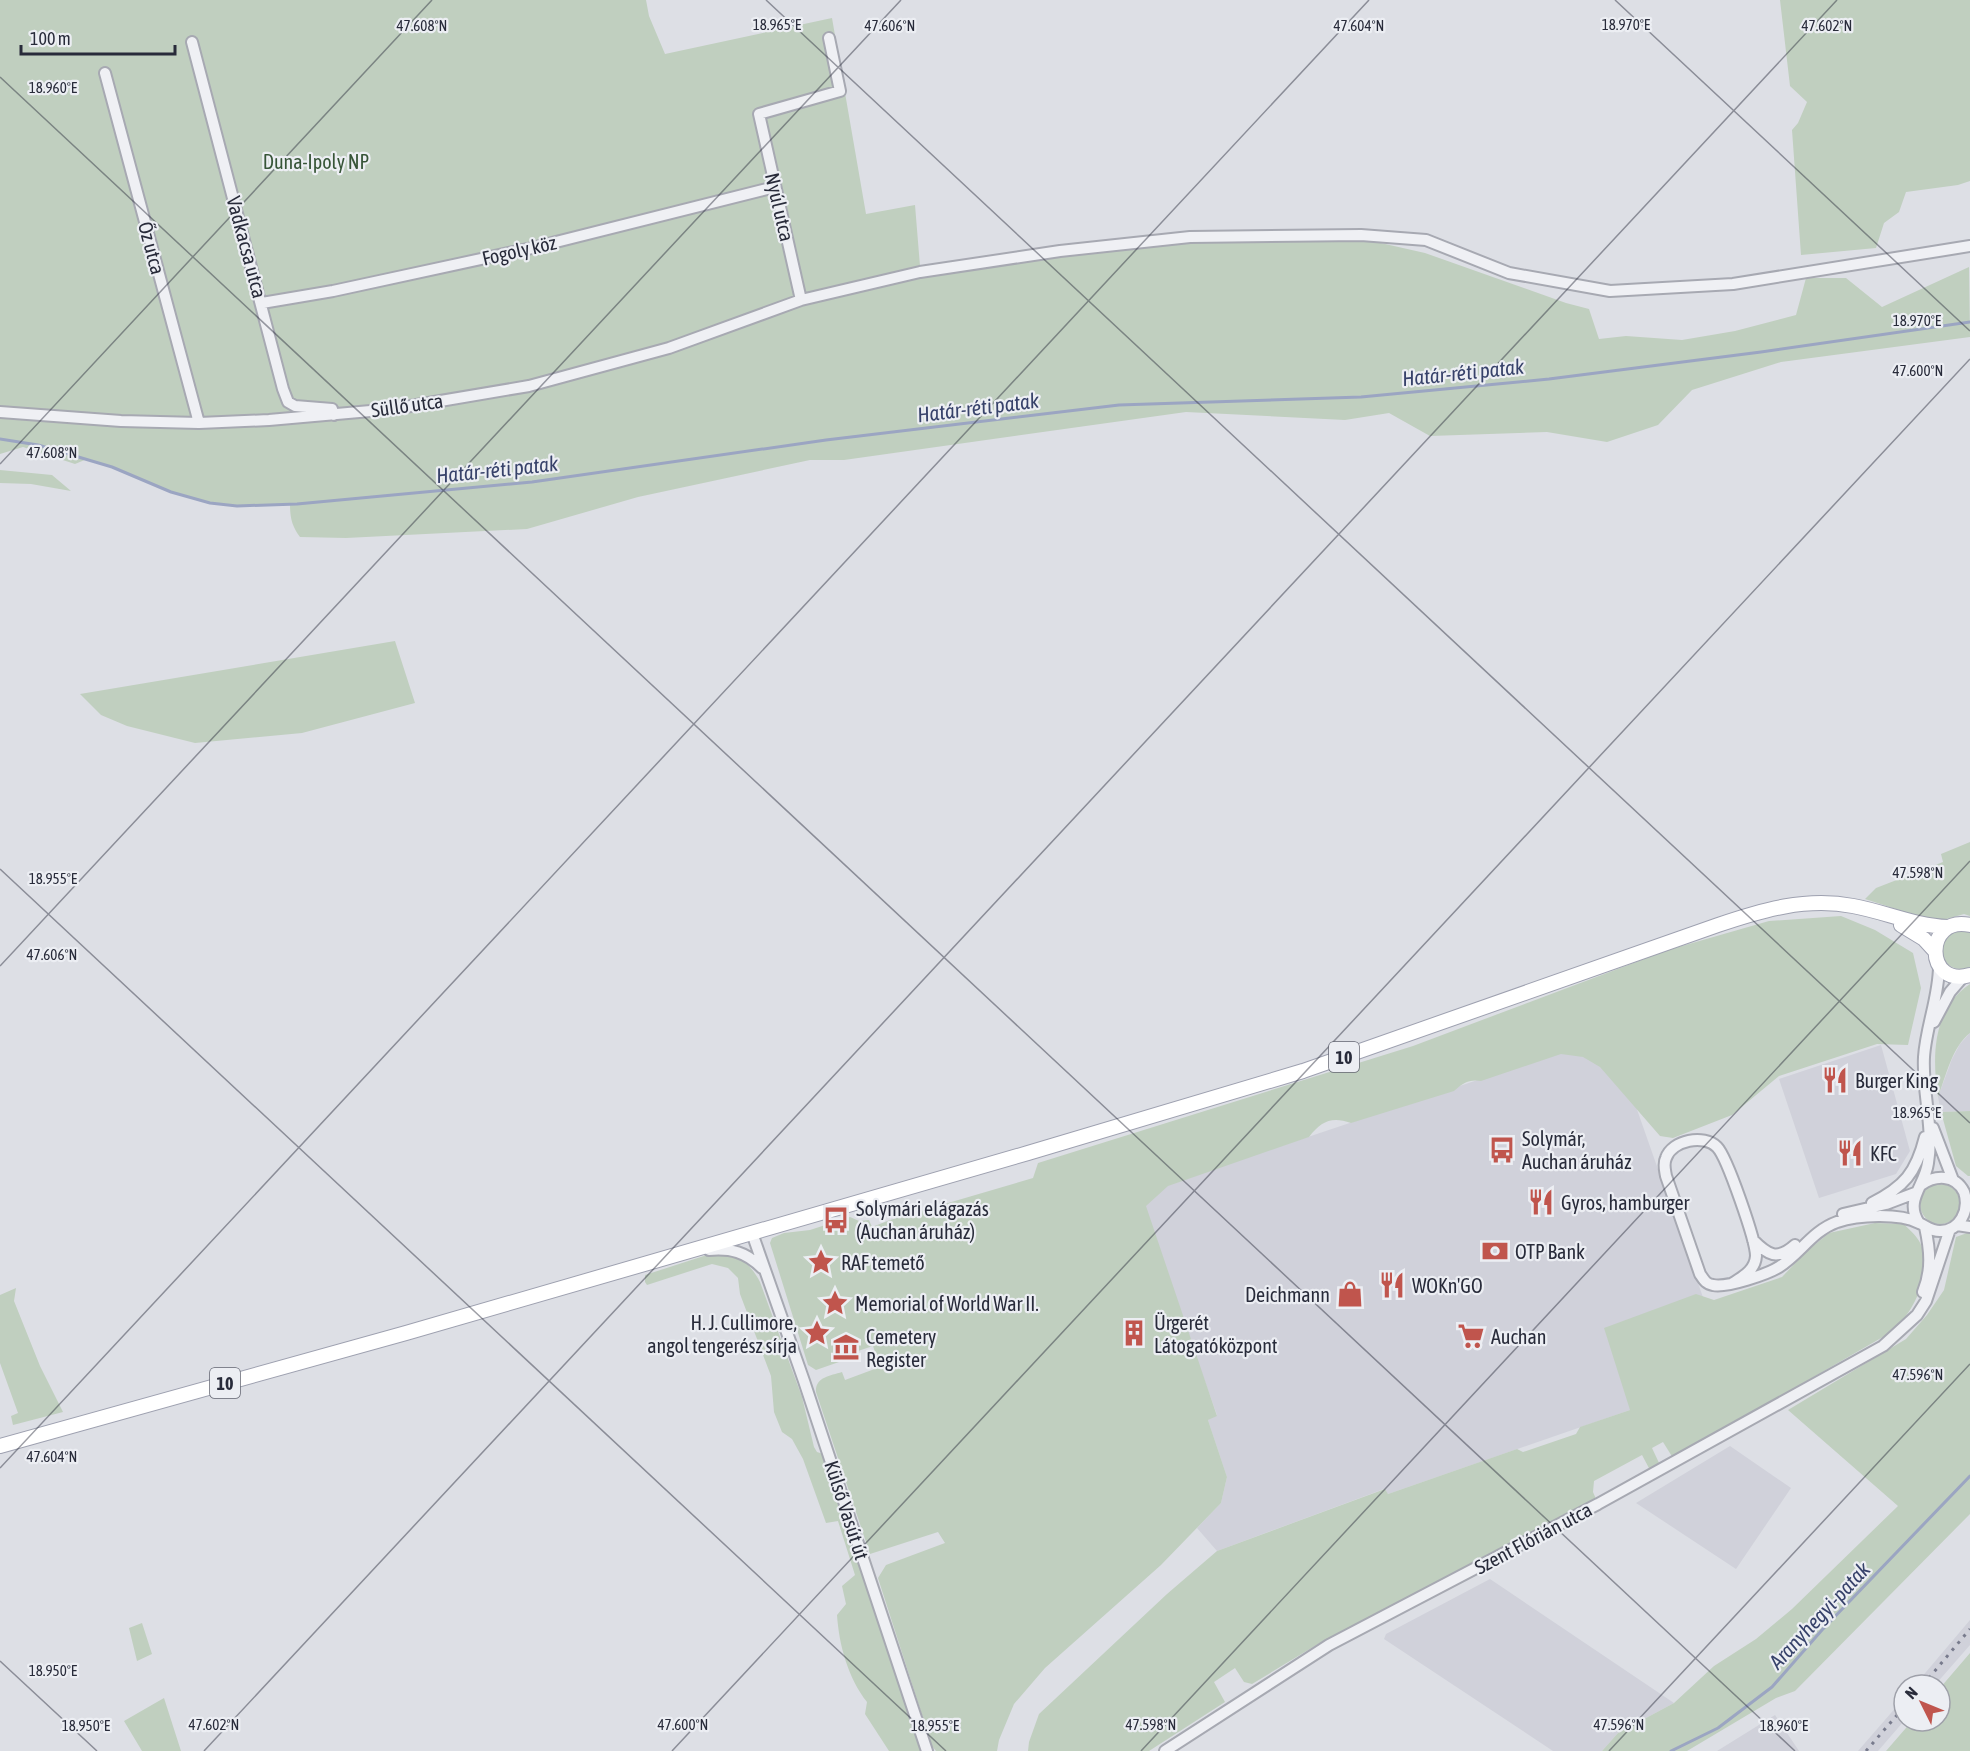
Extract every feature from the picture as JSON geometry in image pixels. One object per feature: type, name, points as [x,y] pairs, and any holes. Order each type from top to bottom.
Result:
[{"type":"main road","name":"10","points":[[0,1446],[406,1333],[1303,1071],[1769,909],[1800,903],[1828,902],[1878,912],[1932,927],[1970,925]]},
{"type":"main road","name":"10","points":[[1878,912],[1914,932],[1935,951]]},
{"type":"main road","points":[[1948,927],[1938,937],[1935,951],[1939,966],[1947,973],[1967,976]]},
{"type":"street","name":"Nyúl utca","points":[[801,300],[759,114],[840,91],[829,38]]},
{"type":"street","name":"Vadkacsa utca","points":[[192,42],[262,303],[273,356],[288,402],[296,406],[332,408],[334,415]]},
{"type":"street","name":"Őz utca","points":[[105,73],[199,423]]},
{"type":"street","name":"Fogoly köz","points":[[262,303],[333,291],[532,248],[775,187]]},
{"type":"street","name":"Süllő utca","points":[[0,412],[121,421],[199,423],[393,409],[529,386],[669,348],[801,300],[920,273],[1060,251],[1190,237],[1360,235],[1426,240],[1509,273],[1610,291],[1733,284],[1970,246]]},
{"type":"street","points":[[1922,1225],[1913,1210],[1928,1163],[1930,1120],[1923,1073],[1927,1036],[1939,979],[1939,966]]},
{"type":"street","points":[[1927,1036],[1950,992],[1967,976]]},
{"type":"street","points":[[1733,1283],[1751,1270],[1756,1256],[1753,1240],[1723,1155],[1714,1144],[1704,1140],[1693,1140],[1671,1150],[1665,1160],[1666,1176],[1700,1274],[1705,1282],[1720,1286],[1733,1283],[1777,1268],[1821,1230],[1837,1222],[1885,1216],[1942,1232],[1954,1227],[1964,1217],[1968,1208],[1964,1191],[1953,1180],[1930,1120]]},
{"type":"street","points":[[1857,1210],[1896,1190],[1912,1173],[1923,1148],[1930,1120]]},
{"type":"street","points":[[1753,1240],[1764,1251],[1778,1255],[1784,1254],[1819,1225],[1838,1215],[1886,1204],[1918,1189],[1928,1180],[1936,1177],[1953,1180]]},
{"type":"street","name":"Szent Flórián utca","points":[[1903,1329],[1919,1301],[1928,1275],[1930,1252],[1922,1225]]},
{"type":"street","points":[[1954,1227],[1970,1227]]},
{"type":"street","name":"Szent Flórián utca","points":[[1165,1751],[1329,1645],[1689,1455],[1884,1346],[1917,1315],[1926,1301],[1954,1227]]},
{"type":"street","name":"Külső Vasút út","points":[[752,1233],[804,1381],[927,1751]]},
{"type":"street","points":[[685,1252],[734,1250],[746,1255],[764,1271]]},
{"type":"shaded area","points":[[1970,1033],[1970,1111],[1941,1112],[1938,1097],[1952,1059],[1960,1044]]},
{"type":"shaded area","points":[[1881,1045],[1910,1151],[1896,1174],[1819,1198],[1779,1079]]},
{"type":"shaded area","points":[[1564,1051],[1601,1062],[1634,1101],[1705,1303],[1630,1410],[1388,1494],[1384,1489],[1217,1551],[1197,1528],[1221,1503],[1227,1477],[1208,1420],[1217,1415],[1142,1208],[1165,1185]]},
{"type":"shaded area","points":[[1730,1446],[1791,1488],[1736,1569],[1636,1503]]},
{"type":"shaded area","points":[[1490,1579],[1674,1703],[1618,1733],[1602,1751],[1553,1751],[1384,1639],[1386,1634]]},
{"type":"shaded area","points":[[1970,1620],[1970,1645],[1946,1673],[1925,1673]]},
{"type":"shaded area","points":[[1892,1712],[1894,1733],[1878,1751],[1858,1751]]},
{"type":"shaded area","points":[[1775,1715],[1799,1751],[1717,1751]]},
{"type":"green space","name":"Duna-Ipoly NP","points":[[0,0],[646,0],[649,16],[665,54],[832,18],[866,214],[915,205],[920,266],[991,255],[1057,251],[1152,239],[1363,239],[1425,253],[1589,309],[1599,339],[1626,336],[1682,340],[1735,331],[1796,315],[1806,278],[1846,278],[1882,307],[1969,267],[1970,337],[1781,362],[1692,390],[1658,425],[1607,442],[1547,432],[1430,436],[1389,413],[1345,420],[1186,412],[844,460],[810,460],[638,497],[527,529],[346,538],[300,537],[292,522],[290,504],[237,506],[210,503],[171,492],[87,459],[75,464],[23,447],[0,454]]},
{"type":"green space","points":[[1780,0],[1970,0],[1970,181],[1958,185],[1906,192],[1899,212],[1884,223],[1876,248],[1801,255],[1792,130],[1798,123],[1807,102],[1790,86]]},
{"type":"green space","points":[[0,470],[52,475],[71,491],[31,484],[0,483]]},
{"type":"green space","points":[[395,641],[415,703],[302,733],[195,743],[127,726],[101,715],[80,694]]},
{"type":"green space","points":[[1970,842],[1970,916],[1964,914],[1936,922],[1865,899],[1876,888],[1943,862],[1941,854]]},
{"type":"green space","points":[[1841,916],[1875,930],[1913,953],[1921,988],[1908,1045],[1877,1044],[1779,1076],[1732,1115],[1673,1138],[1660,1136],[1600,1067],[1583,1057],[1561,1054],[1481,1081],[1470,1081],[1454,1091],[1351,1123],[1338,1120],[1327,1121],[1309,1137],[1168,1186],[1146,1206],[1217,1416],[1208,1420],[1227,1477],[1221,1503],[1161,1565],[1045,1668],[1014,1704],[999,1740],[997,1751],[936,1751],[932,1746],[878,1578],[886,1565],[945,1543],[938,1532],[870,1554],[816,1387],[828,1376],[842,1372],[845,1380],[880,1367],[873,1346],[858,1351],[853,1346],[847,1347],[847,1354],[838,1358],[839,1362],[816,1370],[808,1365],[770,1243],[772,1238],[784,1233],[810,1230],[850,1217],[859,1221],[869,1220],[872,1227],[1033,1178],[1038,1163],[1413,1046],[1668,950],[1769,921]]},
{"type":"green space","points":[[1963,930],[1970,933],[1970,967],[1959,969],[1951,967],[1945,961],[1942,946],[1945,939],[1952,933]]},
{"type":"green space","points":[[1970,984],[1970,1033],[1954,1054],[1938,1097],[1935,1050],[1942,1020],[1957,994]]},
{"type":"green space","points":[[1970,1111],[1970,1176],[1968,1176],[1956,1166],[1941,1112]]},
{"type":"green space","points":[[1940,1184],[1954,1190],[1960,1204],[1954,1218],[1940,1224],[1926,1218],[1920,1204],[1926,1190]]},
{"type":"green space","points":[[1875,1223],[1904,1224],[1917,1238],[1924,1257],[1923,1279],[1916,1300],[1905,1317],[1888,1334],[1673,1458],[1663,1442],[1652,1448],[1660,1465],[1650,1470],[1642,1455],[1594,1481],[1593,1492],[1596,1499],[1323,1641],[1252,1684],[1244,1682],[1235,1668],[1214,1682],[1225,1702],[1149,1751],[1028,1751],[1039,1714],[1167,1594],[1217,1551],[1385,1489],[1388,1494],[1517,1449],[1523,1452],[1576,1434],[1580,1427],[1630,1410],[1604,1328],[1696,1294],[1714,1300],[1782,1277],[1806,1252],[1829,1233]]},
{"type":"green space","points":[[1970,1234],[1970,1514],[1795,1691],[1776,1698],[1687,1751],[1602,1751],[1618,1733],[1674,1703],[1714,1666],[1756,1639],[1792,1609],[1898,1506],[1788,1410],[1906,1339],[1927,1315],[1944,1290],[1956,1237]]},
{"type":"green space","points":[[710,1254],[734,1256],[740,1259],[751,1268],[760,1282],[802,1397],[814,1447],[817,1452],[823,1454],[921,1751],[889,1751],[865,1714],[867,1702],[860,1693],[846,1661],[837,1615],[846,1604],[842,1586],[855,1575],[838,1521],[826,1523],[803,1459],[792,1439],[782,1432],[774,1412],[771,1376],[740,1294],[738,1278],[728,1268],[712,1264],[647,1285],[645,1282],[645,1275]]},
{"type":"green space","points":[[16,1288],[14,1301],[40,1366],[63,1412],[13,1425],[11,1416],[18,1413],[0,1363],[0,1295]]},
{"type":"green space","points":[[142,1623],[152,1654],[137,1661],[129,1628]]},
{"type":"green space","points":[[1970,1653],[1970,1751],[1886,1751],[1902,1733],[1952,1733],[1952,1674]]},
{"type":"green space","points":[[164,1698],[181,1751],[142,1751],[124,1721]]},
{"type":"waterway","name":"Határ-réti patak","points":[[0,439],[38,445],[112,467],[171,492],[210,503],[237,506],[297,504],[532,482],[826,440],[1119,405],[1361,397],[1549,379],[1970,322]]},
{"type":"waterway","name":"Aranyhegyi-patak","points":[[1671,1751],[1718,1728],[1772,1687],[1822,1630],[1970,1476]]},
{"type":"railway","points":[[1933,1673],[1970,1629]]},
{"type":"railway","points":[[1866,1751],[1892,1721]]},
{"type":"place","name":"Burger King","points":[[1835,1080]]},
{"type":"place","name":"Solymár, Auchan áruház","points":[[1502,1150]]},
{"type":"place","name":"KFC","points":[[1850,1153]]},
{"type":"place","name":"Gyros, hamburger","points":[[1541,1202]]},
{"type":"place","name":"Solymári elágazás (Auchan áruház)","points":[[836,1220]]},
{"type":"place","name":"OTP Bank","points":[[1495,1251]]},
{"type":"place","name":"RAF temető","points":[[821,1262]]},
{"type":"place","name":"WOKn'GO","points":[[1392,1285]]},
{"type":"place","name":"Deichmann","points":[[1350,1294]]},
{"type":"place","name":"Memorial of World War II.","points":[[835,1303]]},
{"type":"place","name":"H. J. Cullimore, angol tengerész sírja","points":[[817,1333]]},
{"type":"place","name":"Ürgerét Látogatóközpont","points":[[1134,1333]]},
{"type":"place","name":"Auchan","points":[[1471,1336]]},
{"type":"place","name":"Cemetery Register","points":[[846,1347]]}]
